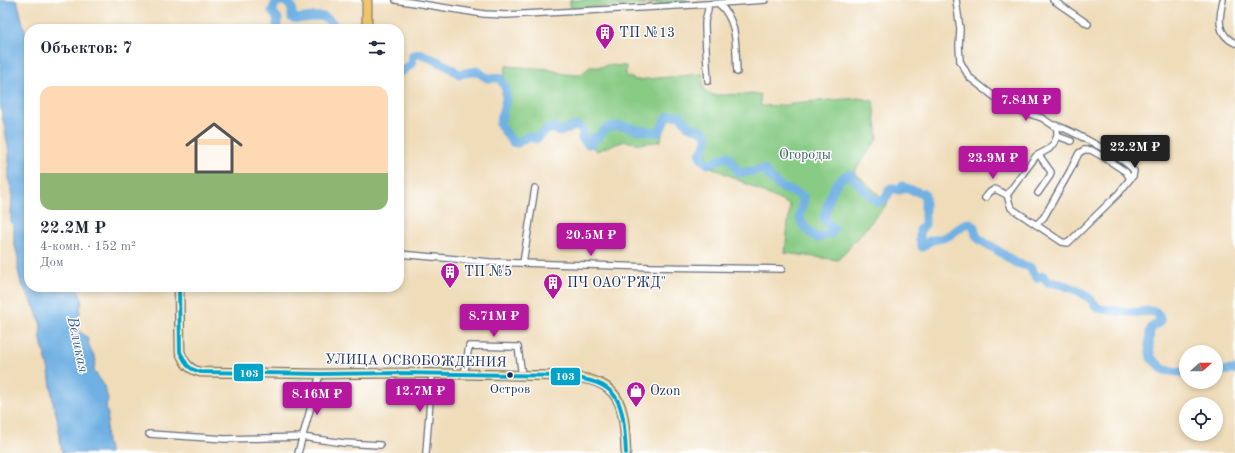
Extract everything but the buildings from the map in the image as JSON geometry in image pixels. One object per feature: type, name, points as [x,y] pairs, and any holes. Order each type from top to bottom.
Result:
[{"type":"main road","points":[[367,0],[367,24]]},
{"type":"main road","name":"УЛИЦА ОСВОБОЖДЕНИЯ","points":[[179,292],[180,352],[183,360],[193,370],[200,372],[320,374],[563,376],[590,379],[600,383],[615,394],[622,411],[626,453]]},
{"type":"street","points":[[396,0],[484,14],[506,15],[719,4],[728,2],[765,0]]},
{"type":"street","points":[[956,0],[960,29],[960,61],[968,77],[1001,102],[1017,110],[1042,118],[1087,140],[1124,161],[1134,171],[1133,176],[1119,193],[1068,243],[1062,242],[1011,208],[1007,195],[995,189],[985,198]]},
{"type":"street","points":[[1053,0],[1088,24]]},
{"type":"street","points":[[1223,0],[1220,16],[1221,29],[1226,38],[1235,43]]},
{"type":"street","points":[[708,4],[709,12],[705,18],[708,81]]},
{"type":"street","points":[[719,4],[725,10],[734,28],[737,72]]},
{"type":"street","points":[[1007,195],[1036,156],[1049,149],[1057,136],[1057,128],[1051,123]]},
{"type":"street","points":[[1057,136],[1071,141]]},
{"type":"street","points":[[1036,225],[1048,210],[1087,140]]},
{"type":"street","points":[[1079,153],[1084,150],[1091,150],[1126,172],[1130,179]]},
{"type":"street","points":[[1038,155],[1051,172],[1050,176],[1038,193]]},
{"type":"street","points":[[523,264],[535,188]]},
{"type":"street","points":[[404,254],[523,264],[782,269]]},
{"type":"street","points":[[464,375],[469,346],[518,347],[522,376]]},
{"type":"street","points":[[298,453],[320,374]]},
{"type":"street","points":[[426,453],[432,374]]},
{"type":"street","points":[[149,434],[225,439],[302,437],[344,444],[380,445]]},
{"type":"green space","points":[[570,0],[645,0],[645,5],[570,8]]},
{"type":"green space","points":[[652,0],[687,0],[688,3],[648,4]]},
{"type":"green space","name":"Огороды","points":[[607,65],[626,66],[626,76],[636,80],[702,74],[704,90],[713,95],[760,94],[761,106],[790,105],[791,103],[859,98],[873,101],[878,138],[854,172],[888,203],[838,260],[785,253],[790,205],[705,164],[709,137],[705,129],[691,124],[680,112],[668,113],[664,117],[661,141],[640,144],[625,141],[596,151],[587,140],[581,122],[560,127],[553,124],[535,136],[529,134],[516,140],[512,140],[504,128],[503,122],[509,95],[504,78],[506,66],[548,69],[564,74],[580,75],[590,67],[602,67]]},
{"type":"water","points":[[0,0],[17,0],[24,27],[24,288],[18,270],[18,257],[14,242],[14,227],[11,222],[12,190],[9,182],[9,152],[0,103]]},
{"type":"water","name":"Великая","points":[[26,292],[79,292],[82,300],[78,331],[86,336],[88,340],[91,351],[96,360],[94,371],[104,385],[108,400],[106,407],[108,415],[106,431],[109,453],[62,453],[49,371],[40,336],[41,326],[35,308]]},
{"type":"waterway","points":[[277,24],[278,19],[272,11],[276,2],[285,1],[292,7],[292,18],[299,19],[321,16],[333,24]]},
{"type":"waterway","points":[[404,70],[412,64],[413,55],[422,54],[447,66],[459,74],[477,71],[487,78],[500,78],[506,89],[506,99],[500,124],[512,142],[517,143],[529,136],[536,139],[545,131],[554,127],[559,132],[572,127],[580,126],[583,132],[582,138],[588,144],[594,141],[593,137],[599,137],[605,130],[612,126],[625,126],[637,130],[657,133],[666,118],[673,115],[680,115],[688,126],[703,131],[707,136],[707,141],[700,155],[708,164],[727,156],[739,173],[763,169],[778,185],[804,198],[800,214],[801,222],[809,232],[818,238],[831,234],[834,229],[824,218],[827,206],[838,181],[849,174],[870,196],[878,202],[886,198],[891,188],[900,190],[902,186],[919,192],[925,195],[925,224],[920,230],[922,247],[930,241],[945,238],[964,225],[970,223],[974,227],[976,235],[980,240],[1016,263],[1030,267],[1037,278],[1043,276],[1047,282],[1064,285],[1075,289],[1085,295],[1098,308],[1124,312],[1156,312],[1160,318],[1160,322],[1152,327],[1150,331],[1149,346],[1151,358],[1164,370],[1179,372]]},
{"type":"waterway","points":[[1223,371],[1235,370]]},
{"type":"transit line","name":"103","points":[[179,292],[180,352],[187,365],[200,372],[320,374],[400,373],[563,376],[582,379],[597,383],[608,389],[615,396],[620,406],[623,419],[626,453]]},
{"type":"place","name":"ТП №13","points":[[605,50]]},
{"type":"place","name":"ТП №5","points":[[450,289]]},
{"type":"place","name":"ПЧ ОАО\"РЖД\"","points":[[553,300]]},
{"type":"place","name":"Остров","points":[[510,375]]},
{"type":"place","name":"Ozon","points":[[636,408]]}]
